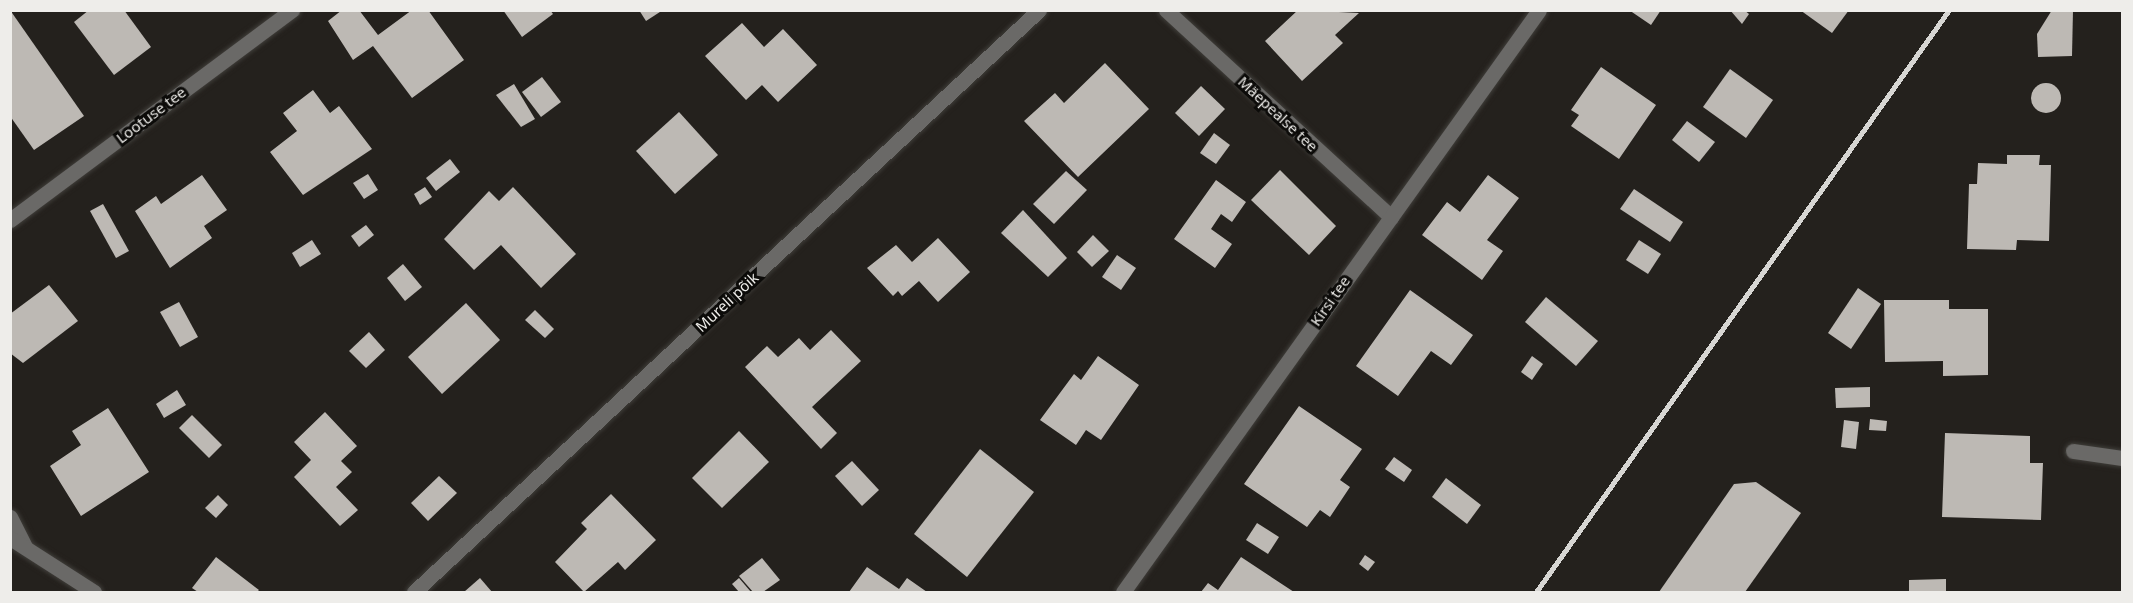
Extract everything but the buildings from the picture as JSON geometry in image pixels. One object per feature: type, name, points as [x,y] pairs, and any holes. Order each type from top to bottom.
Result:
[{"type":"street","name":"Lootuse tee","points":[[10,220],[292,10]]},
{"type":"street","name":"Mureli põik","points":[[414,592],[1039,10]]},
{"type":"street","name":"Mäepealse tee","points":[[1166,10],[1391,217]]},
{"type":"street","name":"Kirsi tee","points":[[1123,592],[1539,10]]},
{"type":"street","points":[[2073,451],[2122,458]]},
{"type":"street","points":[[10,517],[25,547]]},
{"type":"street","points":[[10,538],[94,592]]},
{"type":"railway","points":[[1536,592],[1949,10]]}]
